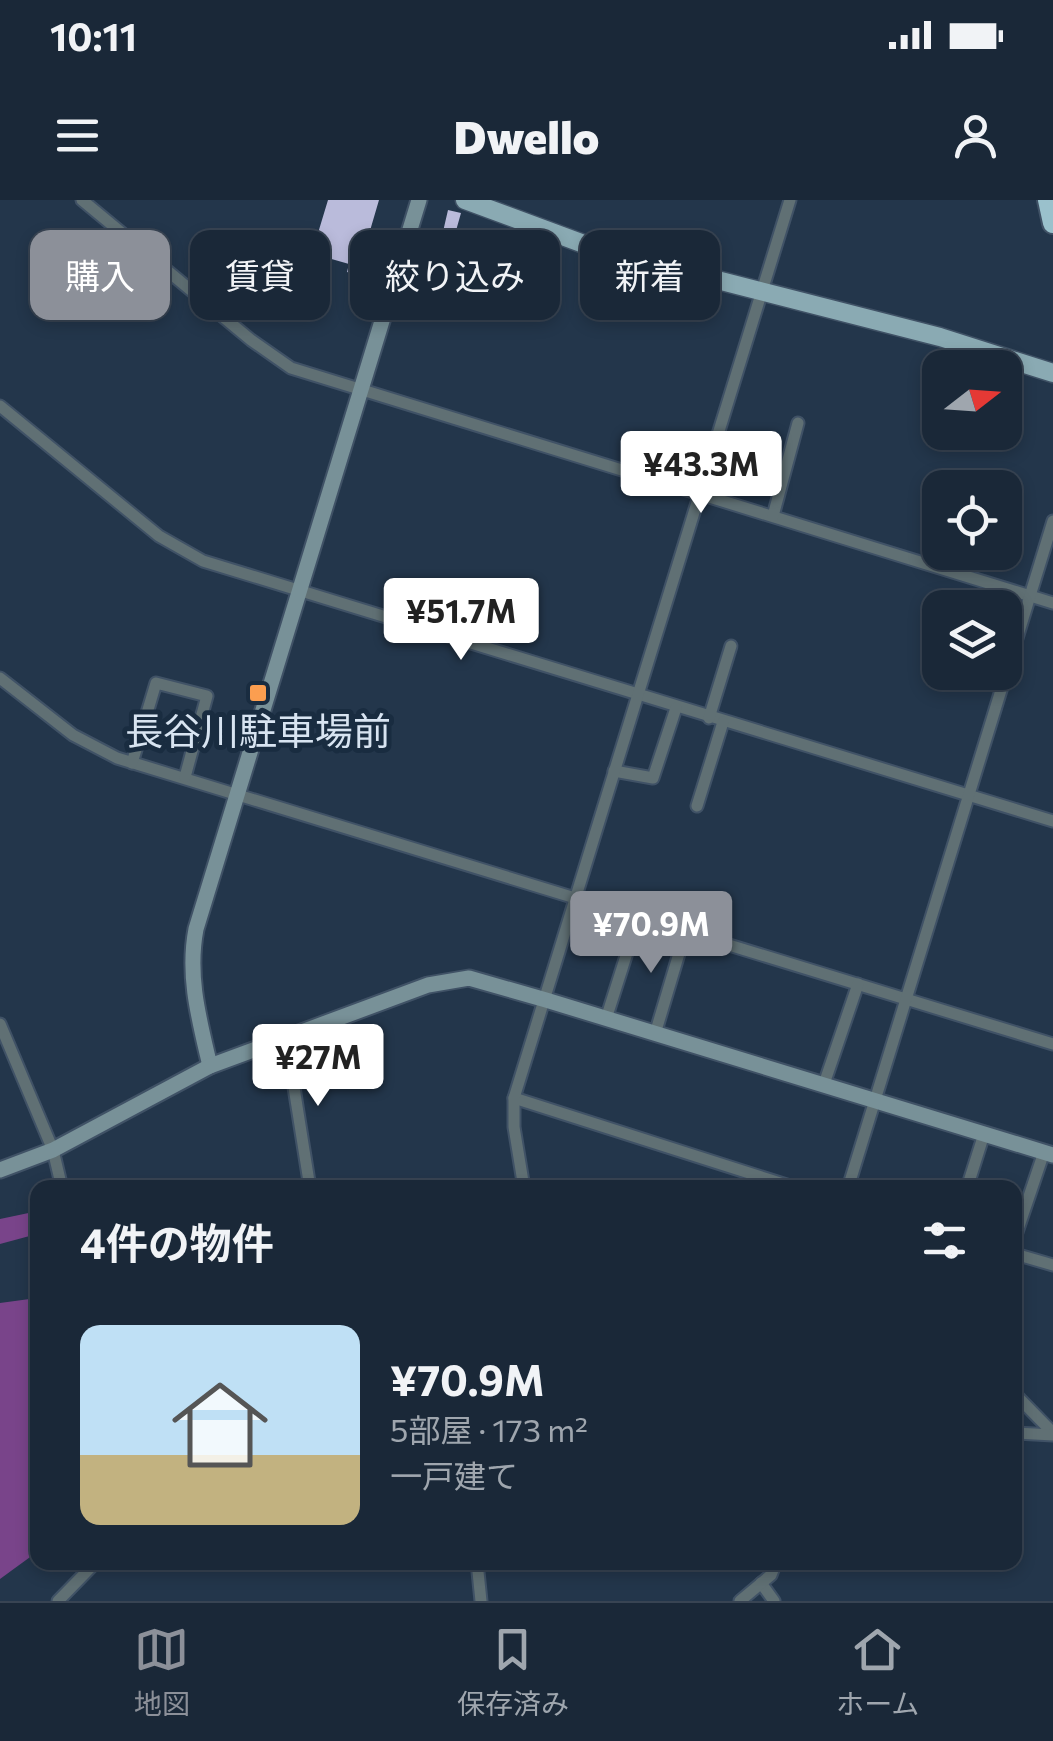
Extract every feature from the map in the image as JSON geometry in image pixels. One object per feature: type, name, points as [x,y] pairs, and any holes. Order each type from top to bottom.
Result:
[{"type":"highway","points":[[1048,200],[1053,223]]},
{"type":"main road","points":[[466,200],[574,243],[940,337],[1053,373]]},
{"type":"street","points":[[82,200],[251,340],[291,368],[1053,603]]},
{"type":"street","points":[[210,1066],[191,954],[203,903],[419,200]]},
{"type":"street","points":[[523,1180],[514,1128],[514,1098],[790,200]]},
{"type":"street","points":[[0,406],[159,536],[202,561],[1053,822]]},
{"type":"street","points":[[773,516],[798,423]]},
{"type":"street","points":[[850,1180],[1053,521]]},
{"type":"street","points":[[709,718],[731,646]]},
{"type":"street","points":[[0,678],[72,736],[132,763],[1053,1044]]},
{"type":"street","points":[[132,763],[156,683],[207,696],[185,777]]},
{"type":"street","points":[[614,771],[654,778],[676,708]]},
{"type":"street","points":[[696,806],[723,722]]},
{"type":"street","points":[[606,1019],[638,915]]},
{"type":"street","points":[[656,1034],[686,930]]},
{"type":"street","points":[[0,1170],[53,1150],[210,1066],[456,978],[546,1000],[1049,1154],[1022,1221]]},
{"type":"street","points":[[824,1084],[858,984]]},
{"type":"street","points":[[0,1024],[53,1150],[60,1180]]},
{"type":"street","points":[[286,1037],[309,1180]]},
{"type":"street","points":[[514,1098],[771,1180]]},
{"type":"street","points":[[969,1180],[984,1134]]},
{"type":"street","points":[[1022,1256],[1053,1266]]},
{"type":"street","points":[[1022,1401],[1053,1434]]},
{"type":"street","points":[[1022,1432],[1053,1434]]},
{"type":"street","points":[[58,1601],[88,1570]]},
{"type":"street","points":[[478,1570],[481,1601]]},
{"type":"street","points":[[740,1601],[773,1570]]},
{"type":"street","points":[[761,1584],[774,1601]]},
{"type":"shaded area","points":[[30,1213],[30,1236],[0,1244],[0,1219]]},
{"type":"shaded area","points":[[30,1299],[30,1557],[0,1579],[0,1303]]},
{"type":"building","points":[[328,200],[379,200],[370,230],[350,230],[350,273],[349,264],[330,259],[330,230],[319,230]]},
{"type":"building","points":[[448,210],[461,213],[456,230],[443,230]]},
{"type":"place","name":"長谷川駐車場前","points":[[258,693]]}]
